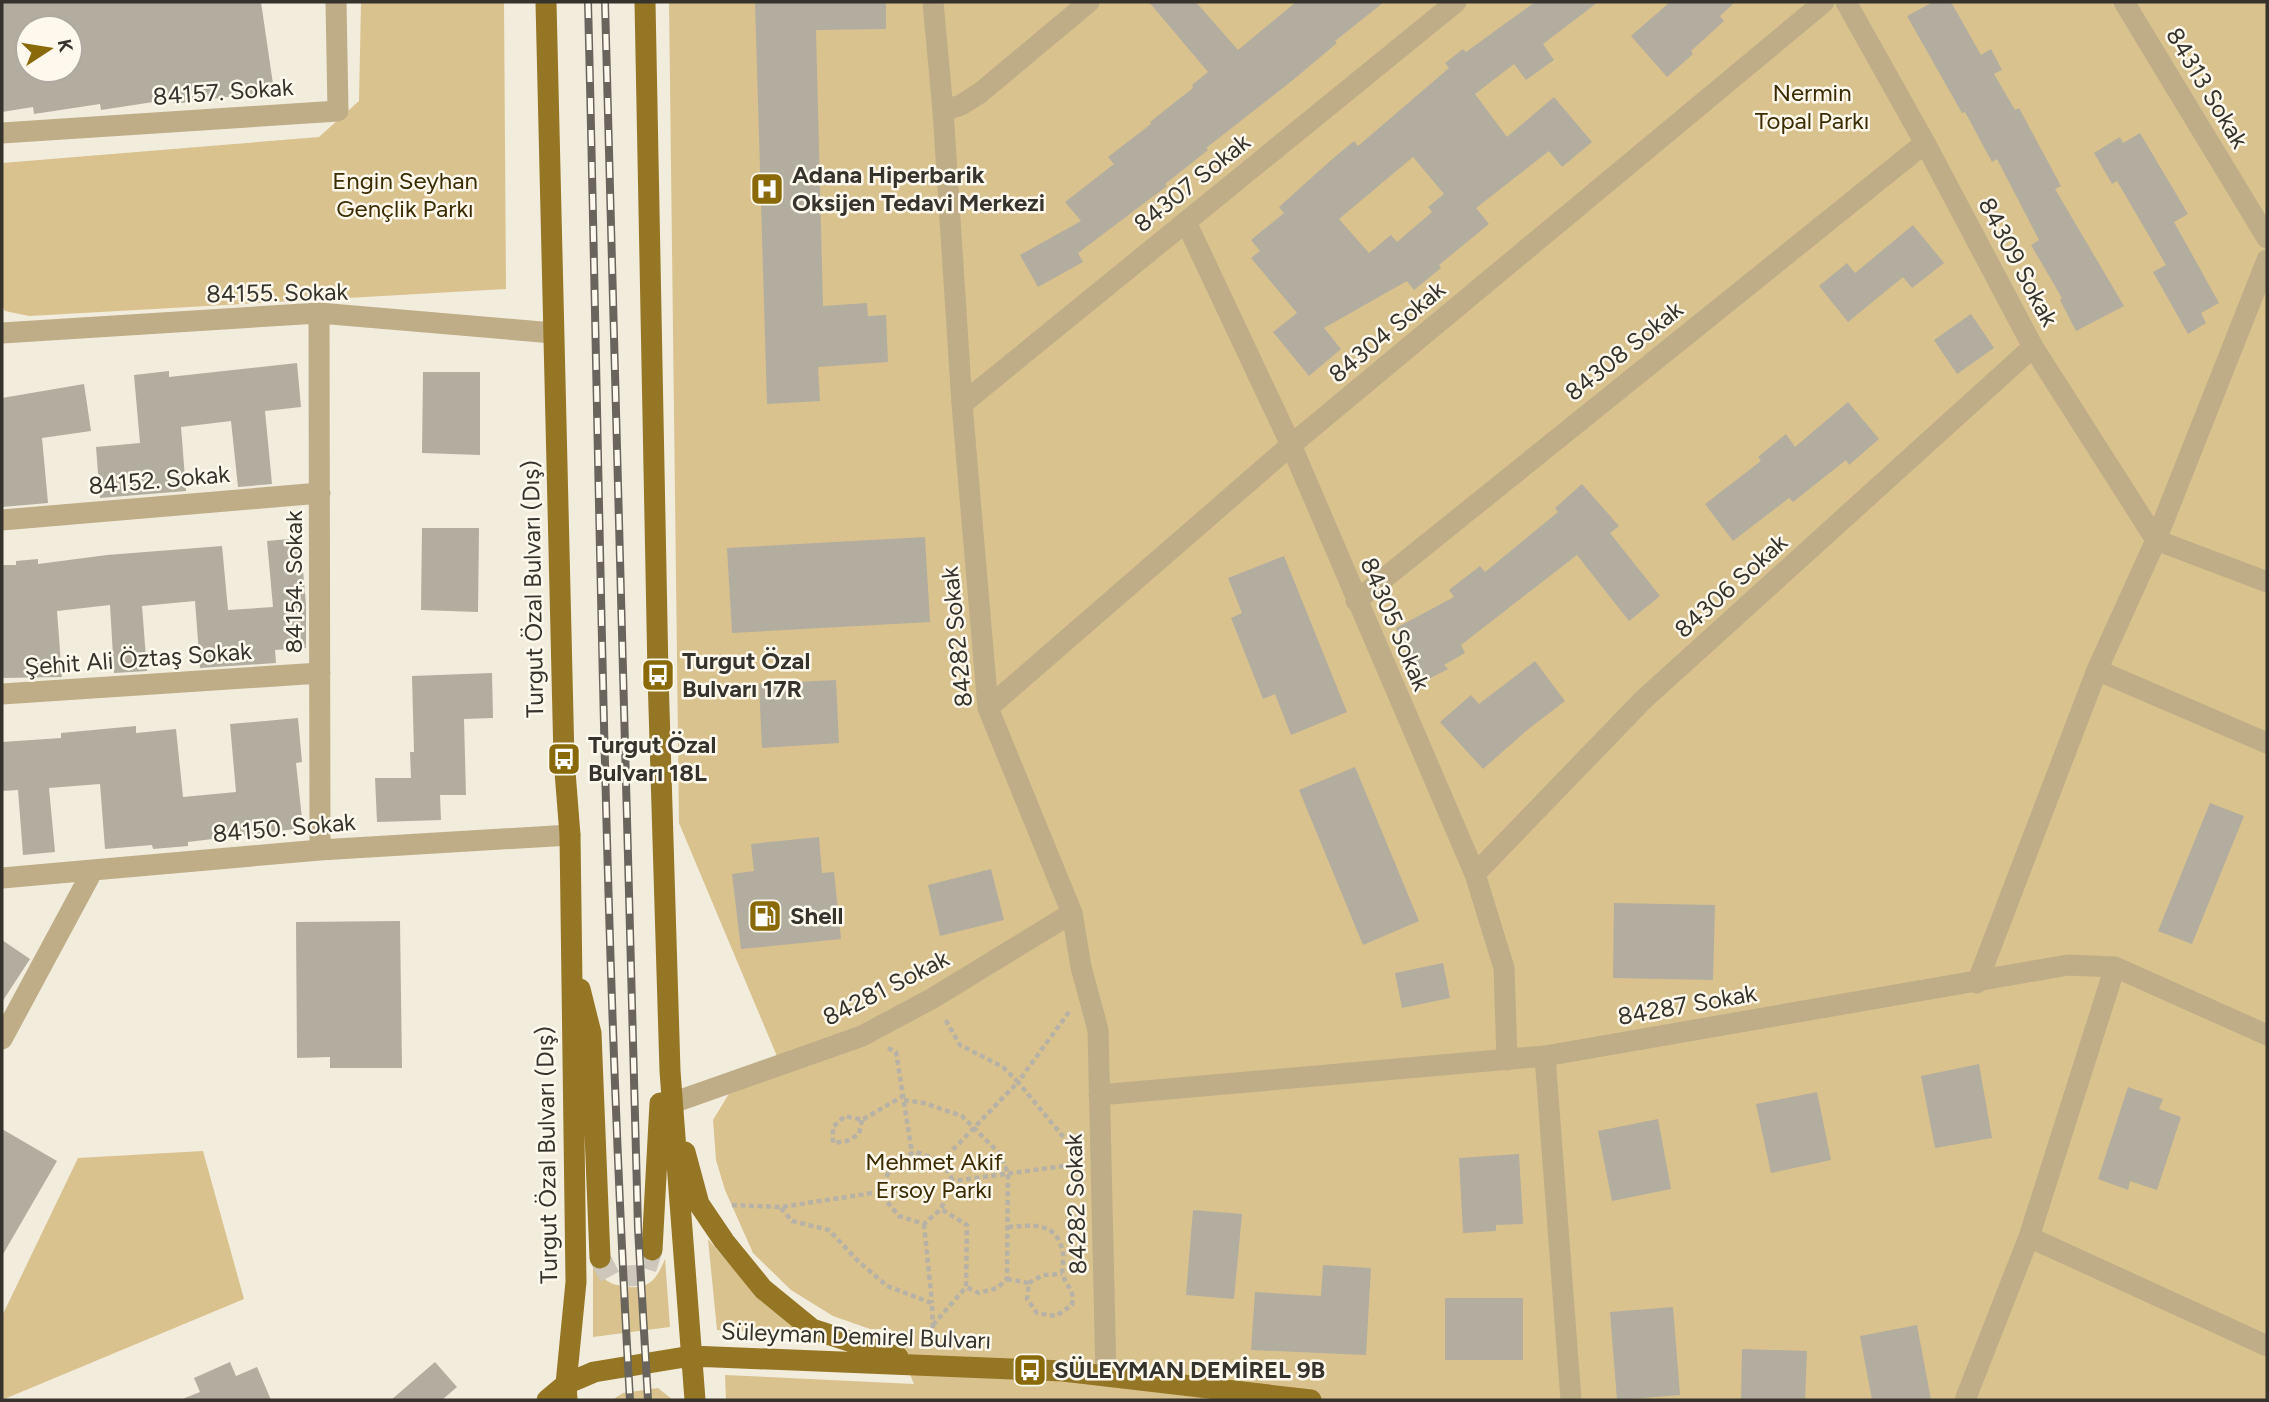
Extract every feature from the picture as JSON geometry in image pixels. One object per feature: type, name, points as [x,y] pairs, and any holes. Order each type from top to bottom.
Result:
[{"type":"main road","name":"Turgut Özal Bulvarı (Dış)","points":[[546,2],[564,759],[570,835],[576,1282],[567,1392]]},
{"type":"main road","points":[[645,2],[658,675],[670,1072],[695,1400]]},
{"type":"main road","points":[[571,953],[591,1032],[600,1258]]},
{"type":"main road","points":[[670,1072],[681,1140],[699,1204],[724,1241],[763,1289],[812,1329],[927,1366]]},
{"type":"main road","points":[[652,1250],[661,1092],[670,1072]]},
{"type":"main road","name":"Süleyman Demirel Bulvarı","points":[[547,1400],[567,1392],[594,1372],[691,1356],[1063,1371],[1311,1400]]},
{"type":"street","name":"84157. Sokak","points":[[2,133],[338,111],[336,2]]},
{"type":"street","name":"84282 Sokak","points":[[933,2],[943,111],[962,404],[988,708],[1072,913],[1086,988],[1098,1030],[1106,1376]]},
{"type":"street","points":[[943,111],[961,106],[981,93],[1089,2]]},
{"type":"street","name":"84307 Sokak","points":[[962,404],[1456,2]]},
{"type":"street","name":"84304 Sokak","points":[[988,708],[1291,445],[1824,2]]},
{"type":"street","name":"84309 Sokak","points":[[1846,2],[1925,143],[2033,347],[2156,540]]},
{"type":"street","name":"84313 Sokak","points":[[2124,2],[2267,238]]},
{"type":"street","name":"84308 Sokak","points":[[1356,601],[1925,143]]},
{"type":"street","name":"84305 Sokak","points":[[1186,222],[1291,445],[1475,874],[1504,968],[1507,1060]]},
{"type":"street","points":[[1977,982],[2097,670],[2156,540],[2267,260]]},
{"type":"street","name":"84155. Sokak","points":[[2,333],[319,313],[553,333]]},
{"type":"street","name":"84154. Sokak","points":[[319,313],[320,850]]},
{"type":"street","name":"84306 Sokak","points":[[1475,874],[1643,701],[2033,347]]},
{"type":"street","name":"84152. Sokak","points":[[2,520],[320,493]]},
{"type":"street","points":[[2156,540],[2267,582]]},
{"type":"street","points":[[2097,670],[2267,743]]},
{"type":"street","name":"Şehit Ali Öztaş Sokak","points":[[2,694],[320,673]]},
{"type":"street","name":"84150. Sokak","points":[[2,878],[320,850],[570,835]]},
{"type":"street","points":[[2,1039],[93,870]]},
{"type":"street","name":"84281 Sokak","points":[[675,1102],[862,1035],[933,998],[1072,913]]},
{"type":"street","name":"84287 Sokak","points":[[1099,1095],[1545,1056],[2068,965],[2115,967],[2267,1035]]},
{"type":"street","points":[[1965,1400],[2029,1237],[2115,967]]},
{"type":"street","points":[[1545,1056],[1571,1400]]},
{"type":"street","points":[[2029,1237],[2267,1346]]},
{"type":"path","points":[[942,1161],[1018,1082],[1086,988]]},
{"type":"path","points":[[933,998],[960,1045],[1003,1067],[1085,1163],[953,1181]]},
{"type":"path","points":[[862,1035],[896,1052],[912,1153]]},
{"type":"path","points":[[862,1120],[859,1134],[847,1141],[833,1143],[833,1127],[845,1116],[862,1120],[903,1098],[962,1116],[999,1153],[1009,1173],[1007,1279],[997,1288],[979,1293],[966,1287]]},
{"type":"path","points":[[879,1192],[895,1159],[916,1152],[942,1161],[953,1181]]},
{"type":"path","points":[[924,1224],[941,1209],[953,1181]]},
{"type":"path","points":[[732,1205],[781,1207],[879,1192]]},
{"type":"path","points":[[879,1192],[899,1216],[924,1224]]},
{"type":"path","points":[[781,1207],[792,1221],[829,1230],[857,1260],[887,1286],[932,1303]]},
{"type":"path","points":[[933,1325],[966,1287],[967,1225],[941,1209]]},
{"type":"path","points":[[924,1224],[933,1337]]},
{"type":"path","points":[[1008,1227],[1039,1224],[1058,1236],[1064,1255],[1062,1274],[1073,1291],[1072,1305],[1056,1316],[1037,1312],[1027,1299],[1029,1283]]},
{"type":"path","points":[[1007,1279],[1029,1283],[1044,1275],[1062,1274]]},
{"type":"green space","name":"Engin Seyhan Gençlik Parkı","points":[[361,2],[504,2],[506,289],[29,316],[5,311],[2,306],[2,163],[319,137],[359,101]]},
{"type":"green space","points":[[669,2],[2267,2],[2267,1400],[726,1400],[725,1375],[914,1384],[891,1329],[870,1329],[833,1316],[791,1290],[753,1253],[725,1190],[716,1160],[713,1120],[733,1087],[784,1073],[679,823]]},
{"type":"green space","points":[[203,1151],[244,1299],[2,1400],[2,1316],[78,1158]]},
{"type":"green space","points":[[708,1239],[754,1293],[803,1334],[717,1330]]},
{"type":"green space","points":[[665,1259],[670,1327],[593,1337],[593,1261],[608,1281],[622,1286],[638,1287],[654,1279]]},
{"type":"green space","points":[[658,1388],[673,1400],[612,1400],[623,1393]]},
{"type":"building","points":[[2,2],[261,2],[274,91],[174,104],[173,99],[101,110],[100,104],[34,114],[33,107],[2,112]]},
{"type":"building","points":[[755,2],[886,2],[886,29],[816,30],[823,306],[867,303],[868,316],[886,315],[888,362],[818,367],[820,401],[767,404]]},
{"type":"building","points":[[1149,2],[1196,2],[1238,50],[1296,2],[1384,2],[1335,41],[1337,43],[1293,80],[1206,148],[1208,150],[1165,184],[1167,186],[1078,253],[1083,262],[1038,287],[1020,255],[1081,221],[1065,202],[1114,164],[1108,157],[1151,124],[1150,122],[1193,88],[1192,85],[1208,72]]},
{"type":"building","points":[[1535,2],[1598,2],[1543,44],[1554,60],[1526,80],[1514,64],[1475,94],[1507,137],[1554,97],[1592,142],[1562,167],[1549,151],[1476,208],[1489,224],[1439,265],[1441,268],[1414,290],[1407,281],[1324,328],[1341,349],[1309,376],[1273,332],[1297,313],[1251,258],[1260,251],[1251,240],[1284,213],[1279,207],[1330,161],[1354,141],[1358,146],[1449,68],[1445,63],[1463,49],[1466,52]],"holes":[[[1413,157],[1444,194],[1428,207],[1432,212],[1397,242],[1391,235],[1369,253],[1339,219]]]},
{"type":"building","points":[[1670,2],[1735,2],[1720,16],[1724,21],[1667,77],[1631,36]]},
{"type":"building","points":[[1933,2],[1951,2],[1981,55],[1991,49],[2002,70],[1994,74],[2015,110],[2019,108],[2061,186],[2055,189],[2124,306],[2076,331],[2060,300],[2062,298],[2031,245],[2039,240],[1997,159],[1992,162],[1907,16]]},
{"type":"building","points":[[2140,133],[2188,214],[2174,222],[2219,303],[2201,313],[2206,323],[2188,334],[2153,272],[2166,265],[2117,181],[2112,184],[2094,153],[2120,137],[2123,143]]},
{"type":"building","points":[[1913,225],[1944,263],[1912,288],[1903,277],[1848,322],[1819,286],[1847,263],[1855,273]]},
{"type":"building","points":[[1971,314],[1994,348],[1957,374],[1934,340]]},
{"type":"building","points":[[297,363],[301,407],[265,411],[272,484],[238,487],[231,421],[181,427],[186,491],[100,498],[96,447],[140,443],[134,375],[169,371],[169,377]]},
{"type":"building","points":[[423,372],[480,372],[480,455],[422,453]]},
{"type":"building","points":[[84,384],[91,431],[42,438],[48,503],[2,507],[2,398]]},
{"type":"building","points":[[1848,402],[1879,439],[1849,465],[1846,460],[1793,502],[1789,498],[1733,541],[1705,504],[1761,461],[1758,457],[1786,434],[1795,447]]},
{"type":"building","points":[[1582,484],[1619,526],[1610,533],[1660,596],[1629,621],[1577,555],[1461,645],[1465,653],[1444,665],[1448,669],[1423,682],[1396,628],[1454,597],[1449,590],[1480,566],[1485,572],[1558,512],[1555,508]]},
{"type":"building","points":[[422,528],[479,528],[478,612],[421,610]]},
{"type":"building","points":[[925,537],[930,622],[732,633],[727,548]]},
{"type":"building","points":[[300,538],[306,604],[306,648],[275,650],[276,663],[200,668],[195,601],[142,606],[147,671],[114,673],[110,605],[57,611],[62,677],[2,678],[2,565],[16,565],[16,561],[38,559],[38,564],[107,555],[222,546],[228,610],[273,607],[267,541]]},
{"type":"building","points":[[1284,556],[1347,712],[1291,735],[1275,694],[1263,699],[1231,618],[1242,613],[1228,578]]},
{"type":"building","points":[[1535,661],[1565,701],[1483,769],[1440,722],[1471,695],[1479,704]]},
{"type":"building","points":[[492,673],[493,718],[464,719],[466,795],[440,795],[441,820],[377,822],[375,778],[411,778],[410,752],[414,752],[412,676]]},
{"type":"building","points":[[836,680],[839,743],[762,748],[759,684]]},
{"type":"building","points":[[298,718],[302,762],[296,763],[303,828],[188,842],[188,846],[153,849],[152,845],[105,849],[100,784],[49,788],[55,852],[23,855],[18,790],[2,791],[2,742],[61,738],[61,733],[136,726],[136,733],[176,729],[183,797],[236,792],[230,724]]},
{"type":"building","points":[[1355,767],[1419,921],[1363,945],[1299,790]]},
{"type":"building","points":[[2210,803],[2244,816],[2192,944],[2158,931]]},
{"type":"building","points":[[819,837],[822,873],[834,872],[841,939],[741,949],[732,874],[754,871],[751,844]]},
{"type":"building","points":[[991,869],[1004,920],[940,936],[928,885]]},
{"type":"building","points":[[1614,903],[1715,905],[1713,980],[1613,978]]},
{"type":"building","points":[[400,921],[402,1068],[330,1068],[330,1057],[297,1058],[296,922]]},
{"type":"building","points":[[2,940],[30,959],[2,1002]]},
{"type":"building","points":[[1443,963],[1450,998],[1402,1008],[1395,973]]},
{"type":"building","points":[[1979,1064],[1992,1138],[1935,1148],[1921,1076]]},
{"type":"building","points":[[2128,1087],[2163,1099],[2159,1109],[2181,1117],[2157,1190],[2130,1181],[2128,1190],[2098,1179]]},
{"type":"building","points":[[1817,1092],[1831,1160],[1771,1173],[1756,1104]]},
{"type":"building","points":[[1658,1119],[1671,1189],[1612,1201],[1598,1131]]},
{"type":"building","points":[[2,1129],[57,1161],[2,1256]]},
{"type":"building","points":[[1519,1154],[1523,1224],[1496,1225],[1496,1231],[1463,1233],[1459,1158]]},
{"type":"building","points":[[1193,1210],[1242,1214],[1234,1299],[1186,1295]]},
{"type":"building","points":[[1323,1265],[1371,1268],[1366,1355],[1251,1350],[1255,1292],[1321,1296]]},
{"type":"building","points":[[1445,1298],[1523,1298],[1523,1360],[1445,1360]]},
{"type":"building","points":[[1673,1307],[1680,1395],[1617,1400],[1610,1312]]},
{"type":"building","points":[[1917,1325],[1931,1400],[1872,1400],[1860,1336]]},
{"type":"building","points":[[1742,1349],[1807,1351],[1805,1400],[1741,1400]]},
{"type":"building","points":[[230,1362],[236,1376],[257,1367],[271,1400],[180,1400],[200,1392],[194,1378]]},
{"type":"building","points":[[435,1362],[457,1387],[442,1400],[391,1400]]},
{"type":"tunnel","points":[[600,1258],[610,1277],[644,1275],[652,1250]]},
{"type":"railway","points":[[588,2],[608,876],[630,1400]]},
{"type":"railway","points":[[605,2],[638,1228],[648,1400]]},
{"type":"place","name":"Adana Hiperbarik Oksijen Tedavi Merkezi","points":[[767,189]]},
{"type":"place","name":"Turgut Özal Bulvarı 17R","points":[[658,675]]},
{"type":"place","name":"Turgut Özal Bulvarı 18L","points":[[564,759]]},
{"type":"place","name":"Shell","points":[[765,916]]},
{"type":"place","name":"SÜLEYMAN DEMİREL 9B","points":[[1030,1370]]},
{"type":"park label","name":"Nermin Topal Parkı","points":[[1812,107]]},
{"type":"park label","name":"Mehmet Akif Ersoy Parkı","points":[[934,1176]]}]
